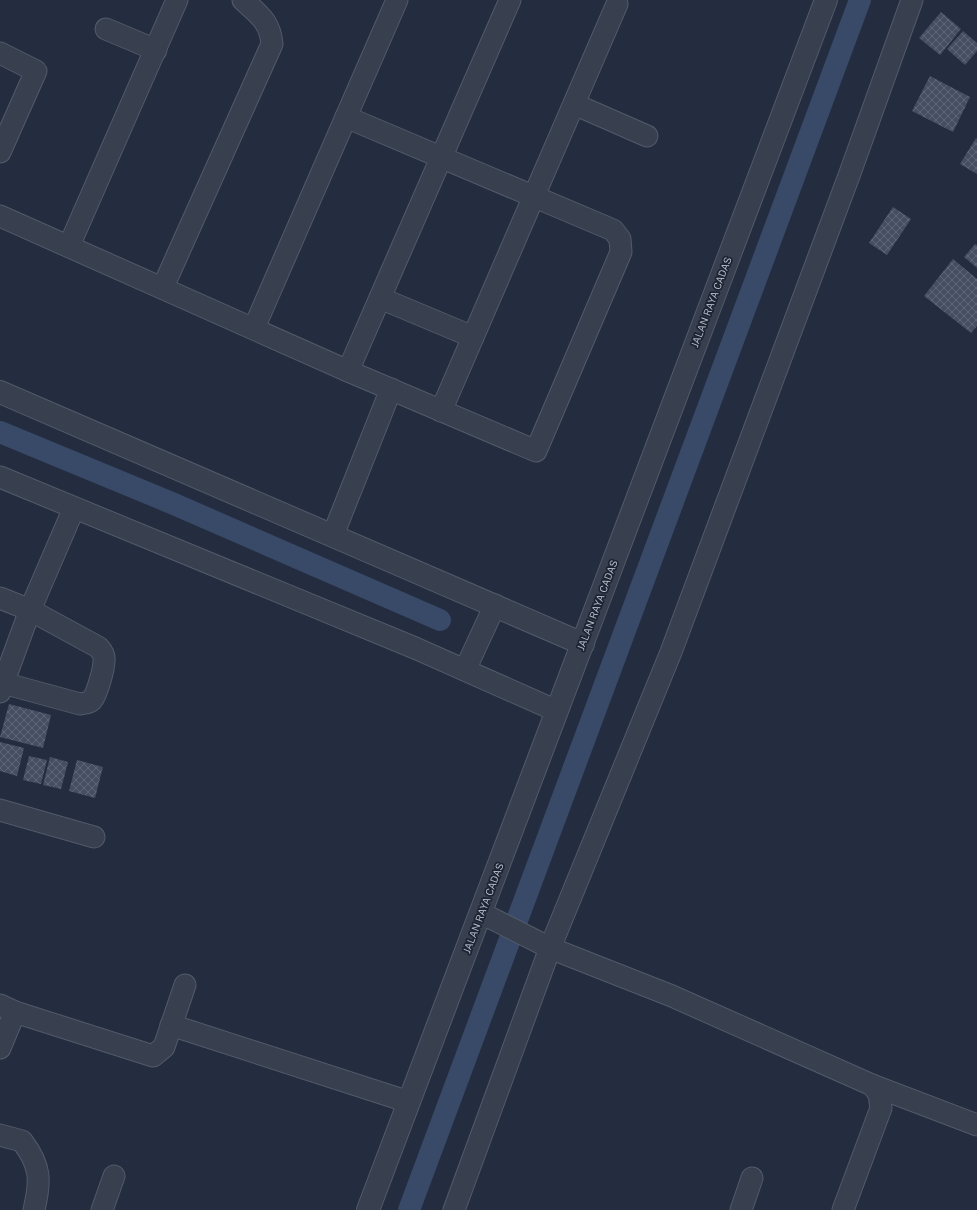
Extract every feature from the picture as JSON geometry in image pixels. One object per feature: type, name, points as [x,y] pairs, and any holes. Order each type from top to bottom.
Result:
[{"type":"street","points":[[69,246],[177,0]]},
{"type":"street","points":[[164,287],[272,44],[271,33],[264,20],[243,0]]},
{"type":"street","points":[[254,328],[396,0]]},
{"type":"street","points":[[348,371],[510,0]]},
{"type":"street","name":"JALAN RAYA CADAS","points":[[368,1210],[826,0]]},
{"type":"street","points":[[454,1210],[550,948],[652,702],[671,652],[847,181],[912,0]]},
{"type":"street","points":[[441,411],[617,4]]},
{"type":"street","points":[[106,29],[156,50]]},
{"type":"street","points":[[0,53],[36,71],[0,152]]},
{"type":"street","points":[[574,104],[647,136]]},
{"type":"street","points":[[0,216],[164,287],[348,371],[536,451],[621,252],[620,239],[613,230],[346,116]]},
{"type":"street","points":[[380,298],[473,338]]},
{"type":"street","points":[[333,535],[391,389]]},
{"type":"street","points":[[0,392],[583,644]]},
{"type":"street","points":[[0,477],[408,645],[557,711]]},
{"type":"street","points":[[0,598],[30,610],[68,630],[103,652],[105,660],[93,700],[80,704],[1,688],[30,610],[74,508]]},
{"type":"street","points":[[465,670],[495,605]]},
{"type":"street","points":[[0,810],[94,837]]},
{"type":"street","points":[[481,914],[550,948],[672,996],[872,1084],[977,1125]]},
{"type":"street","points":[[0,1048],[8,1009],[153,1056],[164,1047],[184,985]]},
{"type":"street","points":[[171,1025],[409,1102]]},
{"type":"street","points":[[843,1210],[881,1108],[879,1094],[872,1084]]},
{"type":"street","points":[[0,1134],[22,1141],[38,1168],[37,1197],[34,1210]]},
{"type":"street","points":[[102,1210],[114,1176]]},
{"type":"street","points":[[741,1210],[752,1178]]},
{"type":"building","points":[[941,12],[961,29],[940,55],[919,38]]},
{"type":"building","points":[[963,31],[977,43],[977,51],[965,65],[947,49]]},
{"type":"building","points":[[930,76],[970,97],[953,132],[912,111]]},
{"type":"building","points":[[976,138],[977,139],[977,174],[960,164]]},
{"type":"building","points":[[893,207],[911,219],[887,255],[869,243]]},
{"type":"building","points":[[975,244],[977,245],[977,268],[964,257]]},
{"type":"building","points":[[953,259],[977,279],[977,326],[971,333],[924,296]]},
{"type":"building","points":[[9,704],[51,715],[43,748],[0,737]]},
{"type":"building","points":[[0,742],[24,748],[17,776],[0,771]]},
{"type":"building","points":[[29,756],[47,760],[41,784],[23,780]]},
{"type":"building","points":[[50,757],[68,762],[61,789],[43,785]]},
{"type":"building","points":[[77,760],[103,767],[95,798],[69,791]]},
{"type":"waterway","points":[[409,1210],[860,0]]},
{"type":"waterway","points":[[0,432],[174,504],[440,620]]}]
